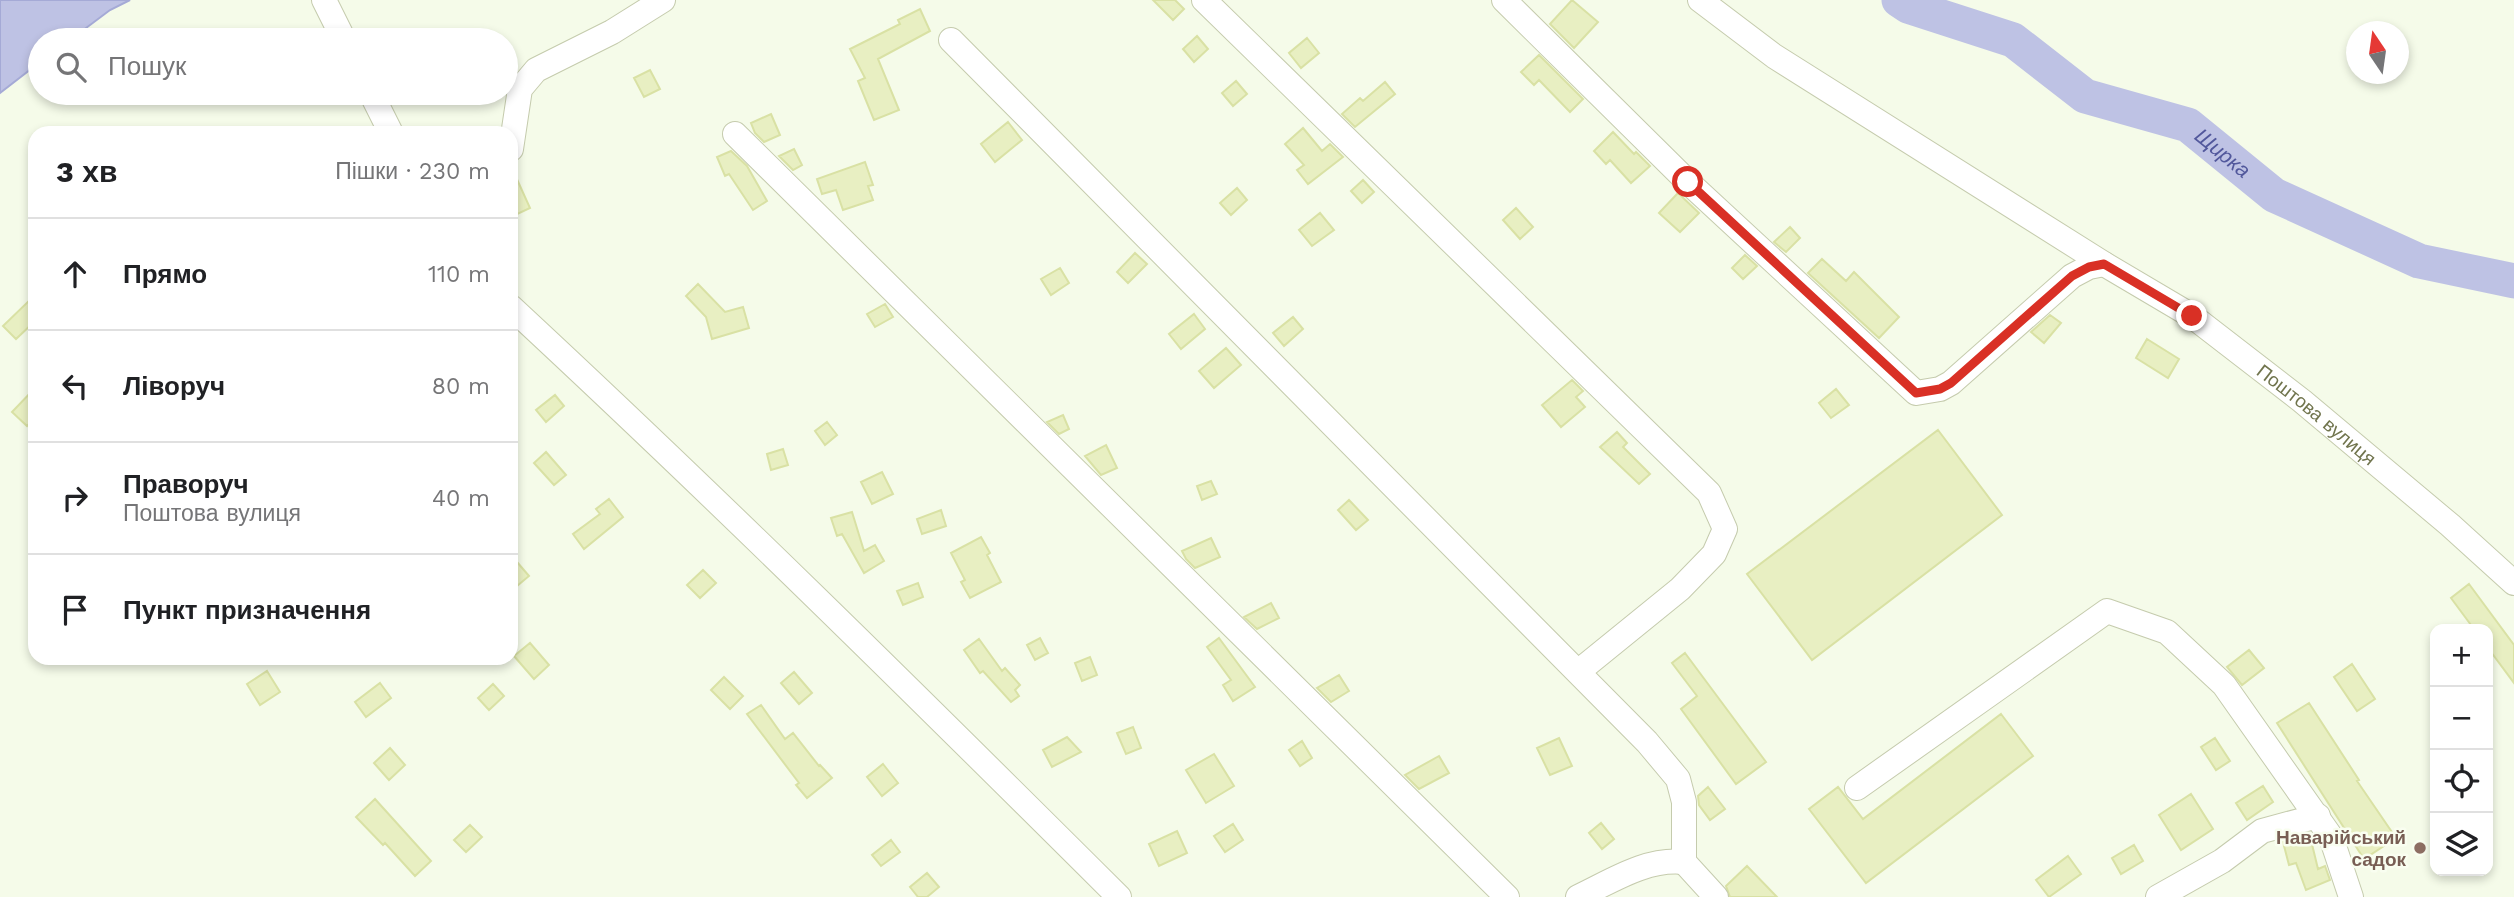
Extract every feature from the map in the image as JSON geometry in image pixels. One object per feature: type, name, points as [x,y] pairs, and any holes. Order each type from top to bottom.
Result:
[{"type":"street","points":[[324,0],[338,28]]},
{"type":"street","points":[[518,102],[520,89],[536,70],[612,32],[663,0]]},
{"type":"street","points":[[1204,0],[1709,493],[1725,529],[1714,554],[1680,589],[1579,671]]},
{"type":"street","points":[[1504,0],[1688,182],[1916,393],[1940,389],[1951,383],[2072,276],[2089,267],[2104,264]]},
{"type":"street","name":"Поштова вулиця","points":[[1700,0],[1774,56],[2104,264],[2192,316],[2302,401],[2450,525],[2514,583]]},
{"type":"street","points":[[951,40],[1647,742],[1678,779],[1684,802],[1684,862]]},
{"type":"street","points":[[376,105],[387,126]]},
{"type":"street","points":[[514,126],[518,105]]},
{"type":"street","points":[[735,134],[1507,897]]},
{"type":"street","points":[[518,313],[626,413],[827,608],[1119,897]]},
{"type":"street","points":[[1857,788],[2107,611],[2167,632],[2224,685],[2318,816],[2336,850],[2351,897]]},
{"type":"street","points":[[2158,897],[2222,861],[2262,831],[2318,816]]},
{"type":"street","points":[[1578,897],[1648,864],[1666,860],[1684,862],[1717,897]]},
{"type":"water","points":[[0,0],[130,0],[110,10],[86,28],[28,28],[28,71],[0,93]]},
{"type":"building","points":[[1153,0],[1175,0],[1184,9],[1173,20]]},
{"type":"building","points":[[1572,0],[1598,22],[1574,48],[1550,24]]},
{"type":"building","points":[[920,9],[930,31],[878,59],[899,110],[874,120],[858,81],[865,78],[850,49],[900,24],[898,20]]},
{"type":"building","points":[[1197,36],[1208,49],[1194,62],[1183,49]]},
{"type":"building","points":[[1307,38],[1319,53],[1301,68],[1289,53]]},
{"type":"building","points":[[1539,55],[1583,99],[1570,112],[1539,80],[1534,85],[1521,72]]},
{"type":"building","points":[[650,70],[660,89],[644,97],[634,78]]},
{"type":"building","points":[[1236,81],[1247,94],[1233,106],[1222,93]]},
{"type":"building","points":[[1385,82],[1395,94],[1355,127],[1342,114],[1360,98],[1363,101]]},
{"type":"building","points":[[771,114],[780,135],[764,142],[755,133],[751,123]]},
{"type":"building","points":[[1008,122],[1022,140],[995,162],[981,144]]},
{"type":"building","points":[[1303,128],[1322,151],[1330,144],[1343,157],[1308,184],[1297,170],[1304,165],[1285,144]]},
{"type":"building","points":[[1613,132],[1650,166],[1631,183],[1610,160],[1606,164],[1594,151]]},
{"type":"building","points":[[794,149],[802,165],[793,170],[779,156]]},
{"type":"building","points":[[731,151],[747,166],[767,201],[753,210],[729,174],[725,176],[717,157]]},
{"type":"building","points":[[865,162],[873,185],[868,186],[873,200],[843,210],[836,190],[822,194],[817,179]]},
{"type":"building","points":[[1363,180],[1374,192],[1362,203],[1351,191]]},
{"type":"building","points":[[518,181],[530,208],[518,214]]},
{"type":"building","points":[[1237,188],[1247,200],[1231,215],[1220,203]]},
{"type":"building","points":[[1678,193],[1699,213],[1680,232],[1659,213]]},
{"type":"building","points":[[1516,208],[1533,227],[1520,239],[1503,220]]},
{"type":"building","points":[[1320,213],[1334,230],[1312,246],[1299,230]]},
{"type":"building","points":[[1790,227],[1800,238],[1786,252],[1774,242]]},
{"type":"building","points":[[1135,253],[1147,264],[1128,283],[1117,272]]},
{"type":"building","points":[[1745,255],[1757,266],[1743,279],[1732,268]]},
{"type":"building","points":[[1822,259],[1846,281],[1854,272],[1899,317],[1879,338],[1808,273]]},
{"type":"building","points":[[1060,268],[1069,283],[1051,295],[1041,279]]},
{"type":"building","points":[[698,284],[725,312],[743,307],[749,328],[712,339],[706,317],[686,296]]},
{"type":"building","points":[[28,302],[28,328],[16,339],[3,326]]},
{"type":"building","points":[[885,304],[893,317],[875,327],[867,314]]},
{"type":"building","points":[[1194,314],[1205,329],[1181,349],[1169,334]]},
{"type":"building","points":[[2050,315],[2061,323],[2044,343],[2031,332]]},
{"type":"building","points":[[1293,317],[1303,329],[1284,346],[1273,333]]},
{"type":"building","points":[[2147,339],[2179,359],[2168,378],[2136,358]]},
{"type":"building","points":[[1226,348],[1241,365],[1214,388],[1199,371]]},
{"type":"building","points":[[1572,380],[1583,391],[1576,397],[1585,407],[1561,427],[1542,405]]},
{"type":"building","points":[[1836,389],[1849,405],[1831,418],[1819,403]]},
{"type":"building","points":[[28,395],[28,425],[12,412]]},
{"type":"building","points":[[555,395],[564,406],[546,422],[536,410]]},
{"type":"building","points":[[1063,415],[1069,429],[1059,434],[1047,422]]},
{"type":"building","points":[[827,422],[837,435],[825,445],[815,431]]},
{"type":"building","points":[[1938,430],[2002,515],[1812,660],[1747,574]]},
{"type":"building","points":[[1617,432],[1627,443],[1623,447],[1650,474],[1639,484],[1600,447]]},
{"type":"building","points":[[1106,445],[1117,468],[1101,475],[1085,456]]},
{"type":"building","points":[[783,449],[788,465],[771,470],[767,454]]},
{"type":"building","points":[[546,452],[566,475],[554,485],[534,463]]},
{"type":"building","points":[[882,472],[893,494],[872,504],[861,482]]},
{"type":"building","points":[[1211,481],[1217,494],[1202,500],[1197,486]]},
{"type":"building","points":[[609,499],[623,517],[584,549],[573,534],[600,514],[596,509]]},
{"type":"building","points":[[1349,500],[1368,520],[1356,530],[1338,510]]},
{"type":"building","points":[[941,510],[946,526],[922,534],[917,519]]},
{"type":"building","points":[[852,512],[864,551],[875,545],[884,561],[864,573],[842,534],[837,536],[831,518]]},
{"type":"building","points":[[981,537],[1001,582],[970,598],[961,582],[965,580],[951,553]]},
{"type":"building","points":[[1211,538],[1220,557],[1195,568],[1182,551]]},
{"type":"building","points":[[518,563],[529,576],[518,585]]},
{"type":"building","points":[[703,570],[716,583],[700,598],[687,585]]},
{"type":"building","points":[[918,583],[923,597],[903,605],[897,591]]},
{"type":"building","points":[[2469,584],[2514,645],[2514,683],[2493,655],[2493,624],[2470,624],[2451,598]]},
{"type":"building","points":[[1271,603],[1279,618],[1257,629],[1244,617]]},
{"type":"building","points":[[1040,638],[1048,653],[1035,660],[1027,645]]},
{"type":"building","points":[[1219,638],[1255,687],[1233,701],[1223,685],[1231,680],[1207,647]]},
{"type":"building","points":[[979,639],[1002,671],[1005,668],[1020,685],[1015,690],[1019,696],[1011,702],[983,671],[980,673],[964,650]]},
{"type":"building","points":[[530,643],[549,665],[534,679],[518,661],[518,653]]},
{"type":"building","points":[[2249,650],[2264,668],[2242,685],[2227,667]]},
{"type":"building","points":[[1685,653],[1766,762],[1736,784],[1681,709],[1697,696],[1672,663]]},
{"type":"building","points":[[1090,657],[1097,675],[1082,681],[1075,663]]},
{"type":"building","points":[[2352,664],[2375,699],[2357,711],[2334,677]]},
{"type":"building","points":[[267,671],[280,692],[260,705],[247,684]]},
{"type":"building","points":[[794,672],[812,693],[799,704],[781,683]]},
{"type":"building","points":[[1339,675],[1349,691],[1331,702],[1317,688]]},
{"type":"building","points":[[724,677],[743,696],[730,709],[711,690]]},
{"type":"building","points":[[380,683],[391,698],[366,717],[355,702]]},
{"type":"building","points":[[493,684],[504,696],[489,710],[478,698]]},
{"type":"building","points":[[2309,703],[2396,838],[2364,859],[2277,723]]},
{"type":"building","points":[[761,705],[785,739],[793,733],[832,778],[807,798],[796,785],[799,783],[747,714]]},
{"type":"building","points":[[2001,714],[2033,756],[1866,883],[1809,809],[1838,787],[1863,819]]},
{"type":"building","points":[[1133,727],[1141,748],[1126,754],[1117,733]]},
{"type":"building","points":[[1067,737],[1081,752],[1052,767],[1043,750]]},
{"type":"building","points":[[1559,738],[1572,766],[1550,775],[1537,748]]},
{"type":"building","points":[[2215,738],[2230,761],[2216,770],[2201,747]]},
{"type":"building","points":[[1302,741],[1312,758],[1300,766],[1289,750]]},
{"type":"building","points":[[390,748],[405,765],[389,780],[374,763]]},
{"type":"building","points":[[1214,754],[1234,786],[1206,803],[1186,770]]},
{"type":"building","points":[[1439,756],[1449,773],[1419,789],[1405,775]]},
{"type":"building","points":[[883,764],[898,783],[882,796],[867,777]]},
{"type":"building","points":[[2263,786],[2273,802],[2247,820],[2236,803]]},
{"type":"building","points":[[1708,787],[1725,809],[1710,820],[1699,805],[1698,796]]},
{"type":"building","points":[[2191,794],[2213,829],[2181,850],[2159,815]]},
{"type":"building","points":[[375,799],[431,861],[415,876],[385,843],[383,845],[356,817]]},
{"type":"building","points":[[1601,823],[1614,839],[1602,849],[1589,833]]},
{"type":"building","points":[[1233,824],[1243,840],[1225,852],[1214,836]]},
{"type":"building","points":[[470,825],[482,837],[466,852],[454,840]]},
{"type":"building","points":[[1177,831],[1187,853],[1159,866],[1149,844]]},
{"type":"building","points":[[2310,836],[2318,869],[2325,866],[2330,880],[2306,890],[2296,863],[2289,865],[2283,842]]},
{"type":"building","points":[[891,840],[900,852],[881,866],[872,855]]},
{"type":"building","points":[[2134,845],[2143,861],[2121,874],[2112,858]]},
{"type":"building","points":[[2068,856],[2081,874],[2049,897],[2036,880]]},
{"type":"building","points":[[1747,866],[1777,897],[1730,897],[1726,886]]},
{"type":"building","points":[[927,873],[939,887],[927,897],[918,897],[910,887]]},
{"type":"waterway","name":"Щирка","points":[[1899,0],[1908,6],[2013,40],[2085,96],[2188,125],[2274,195],[2419,261],[2514,281]]},
{"type":"place","name":"Наварійський садок","points":[[2420,848]]},
{"type":"route","points":[[1688,182],[1916,393],[1940,389],[1951,383],[2072,276],[2089,267],[2104,264],[2192,316]]}]
